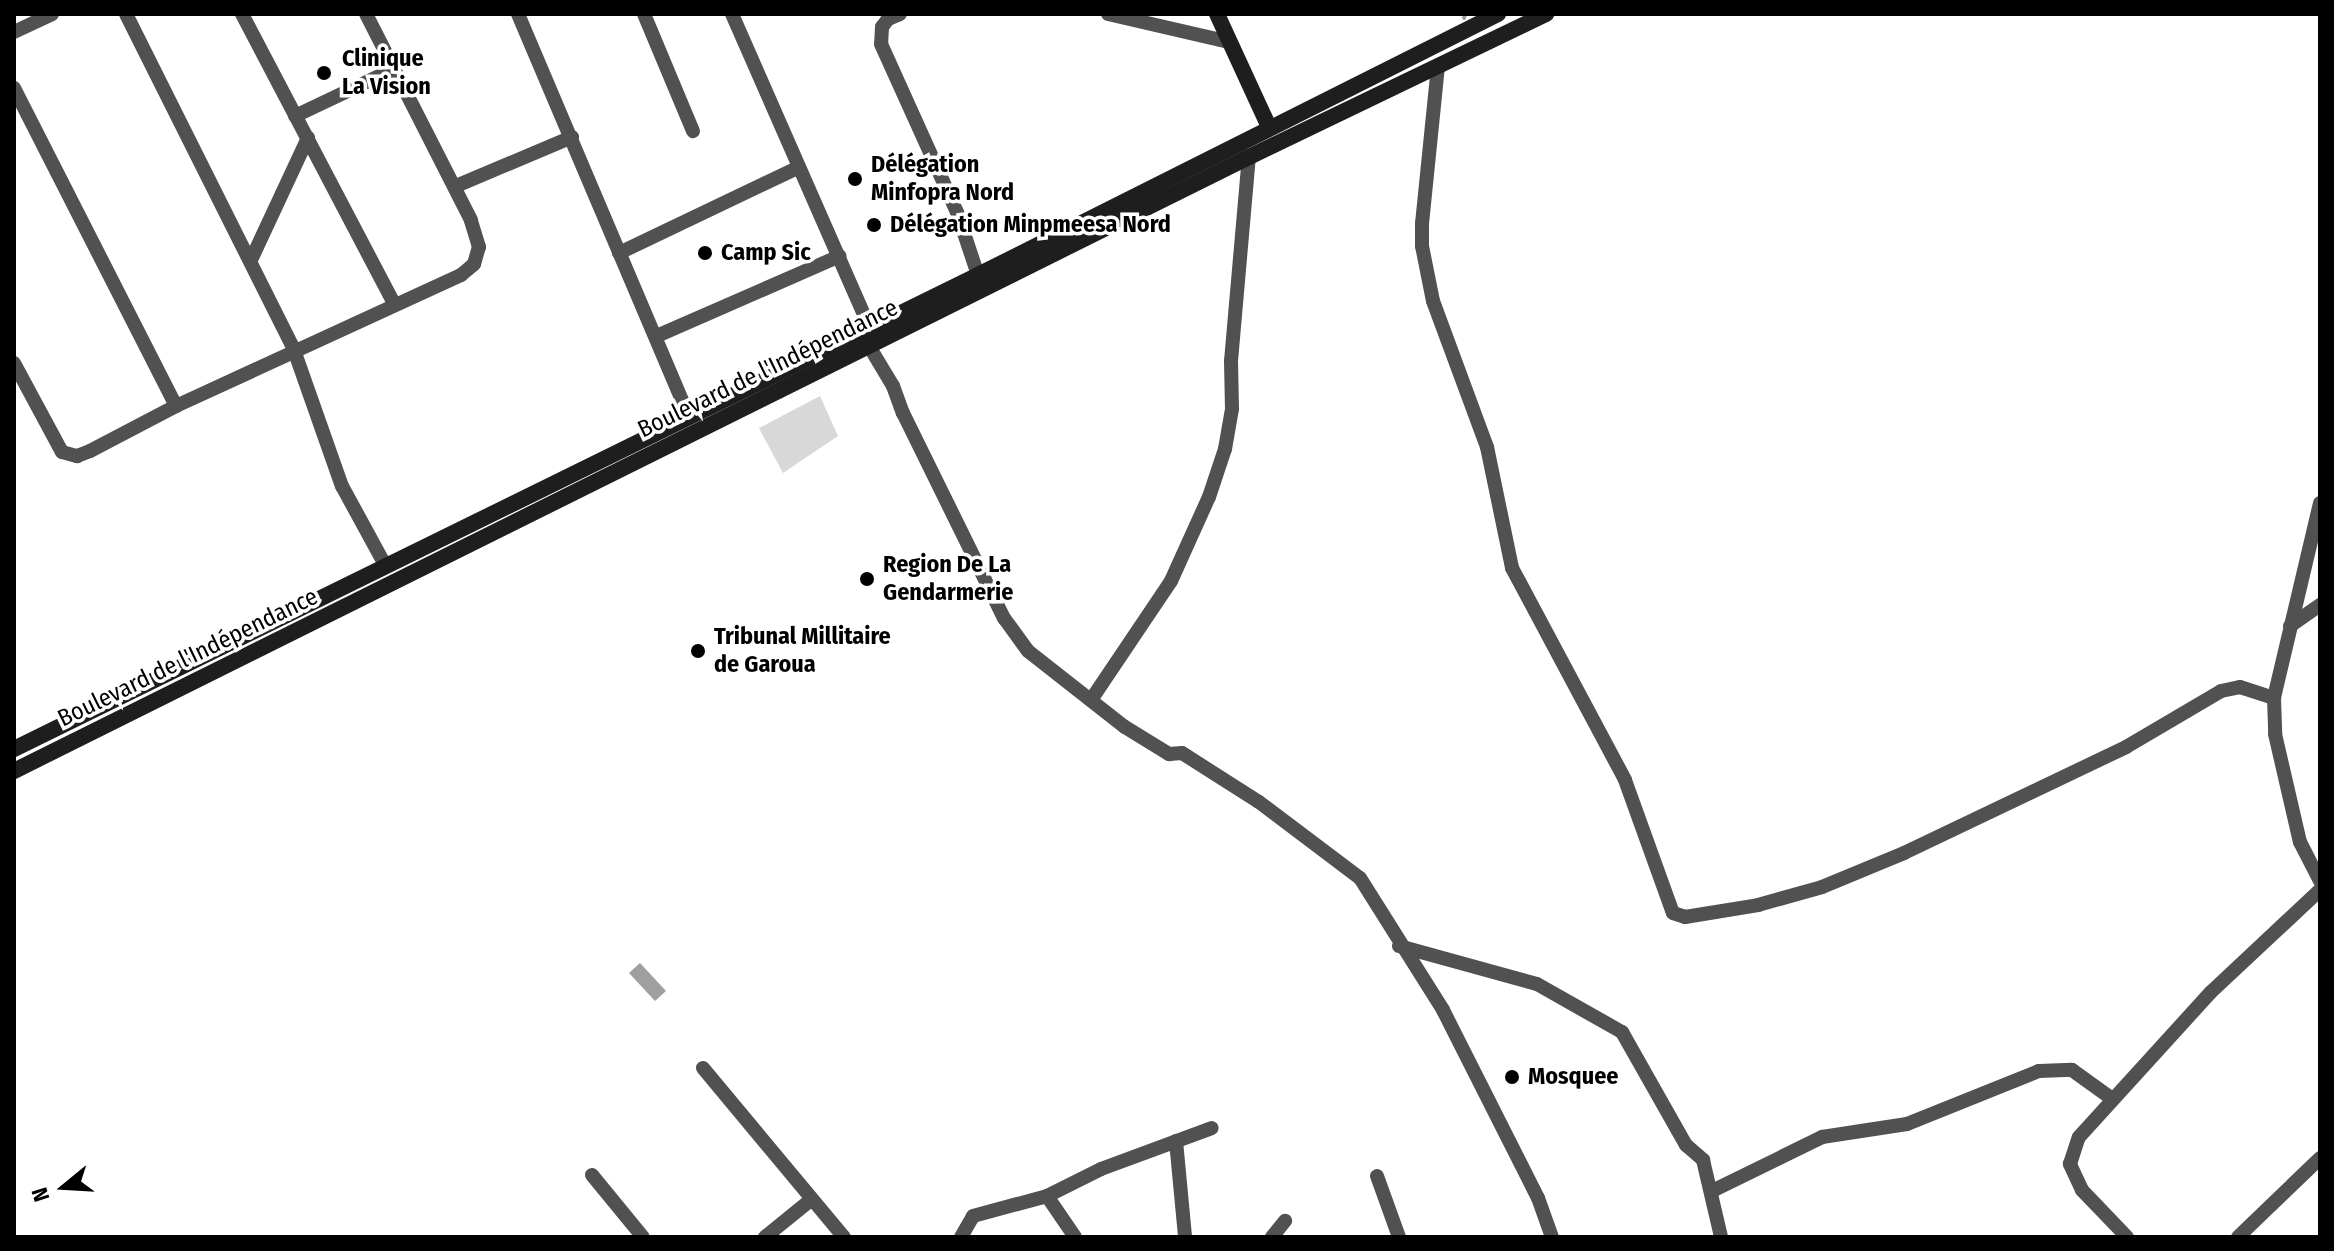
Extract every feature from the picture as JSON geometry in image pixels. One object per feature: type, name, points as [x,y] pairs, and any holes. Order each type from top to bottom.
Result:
[{"type":"main road","points":[[1217,14],[1269,127]]},
{"type":"main road","name":"Boulevard de l'Indépendance","points":[[14,749],[978,275],[1498,14]]},
{"type":"main road","name":"Boulevard de l'Indépendance","points":[[14,771],[1249,157],[1546,14]]},
{"type":"street","points":[[14,32],[52,14]]},
{"type":"street","points":[[126,14],[294,350],[342,486],[385,565]]},
{"type":"street","points":[[242,14],[394,304]]},
{"type":"street","points":[[14,363],[62,452],[77,456],[294,350],[461,275],[474,264],[479,247],[456,186],[366,14]]},
{"type":"street","points":[[518,14],[688,415]]},
{"type":"street","points":[[644,14],[693,131]]},
{"type":"street","points":[[732,14],[869,326]]},
{"type":"street","points":[[900,14],[888,19],[882,27],[881,44],[957,212],[978,275]]},
{"type":"street","points":[[1108,14],[1229,42]]},
{"type":"street","points":[[1438,66],[1422,223],[1422,246],[1433,301],[1487,447],[1512,568],[1625,780],[1673,913],[1685,917],[1758,905],[1822,887],[1904,853],[2126,747],[2221,691],[2240,687],[2274,698]]},
{"type":"street","points":[[295,116],[394,69]]},
{"type":"street","points":[[14,88],[176,406]]},
{"type":"street","points":[[1269,127],[1278,144]]},
{"type":"street","points":[[456,186],[572,137]]},
{"type":"street","points":[[251,260],[308,138]]},
{"type":"street","points":[[1091,700],[1171,581],[1209,497],[1225,449],[1232,409],[1231,361],[1249,157]]},
{"type":"street","points":[[619,253],[799,167]]},
{"type":"street","points":[[659,335],[840,256]]},
{"type":"street","points":[[869,346],[893,386],[903,413],[1013,633],[1028,651],[1091,700],[1169,754],[1182,753],[1259,802],[1360,878],[1399,946],[1443,1010],[1538,1198],[1552,1237]]},
{"type":"street","points":[[2320,503],[2274,698],[2275,734],[2300,842],[2320,881]]},
{"type":"street","points":[[2290,626],[2320,605]]},
{"type":"street","points":[[2127,1237],[2082,1190],[2070,1164],[2079,1137],[2111,1098],[2211,992],[2320,890]]},
{"type":"street","points":[[1399,946],[1537,984],[1622,1032],[1686,1145],[1703,1160],[1721,1237]]},
{"type":"street","points":[[703,1068],[844,1237]]},
{"type":"street","points":[[1712,1191],[1822,1137],[1907,1124],[2039,1071],[2072,1070],[2111,1098]]},
{"type":"street","points":[[961,1237],[973,1216],[1047,1196],[1101,1169],[1212,1128]]},
{"type":"street","points":[[1176,1141],[1185,1237]]},
{"type":"street","points":[[2238,1237],[2320,1158]]},
{"type":"street","points":[[592,1175],[643,1237]]},
{"type":"street","points":[[1377,1176],[1399,1237]]},
{"type":"street","points":[[1047,1196],[1075,1237]]},
{"type":"street","points":[[765,1237],[812,1199]]},
{"type":"street","points":[[1272,1237],[1285,1221]]},
{"type":"shaded area","points":[[820,396],[838,436],[783,473],[759,428]]},
{"type":"shaded area","points":[[640,963],[666,991],[655,1001],[629,973]]},
{"type":"waterway","points":[[1464,18],[1465,14]]},
{"type":"place","name":"Clinique La Vision","points":[[324,73]]},
{"type":"place","name":"Délégation Minfopra Nord","points":[[855,179]]},
{"type":"place","name":"Délégation Minpmeesa Nord","points":[[874,225]]},
{"type":"place","name":"Camp Sic","points":[[705,253]]},
{"type":"place","name":"Region De La Gendarmerie","points":[[867,579]]},
{"type":"place","name":"Tribunal Millitaire de Garoua","points":[[698,651]]},
{"type":"place","name":"Mosquee","points":[[1512,1077]]}]
